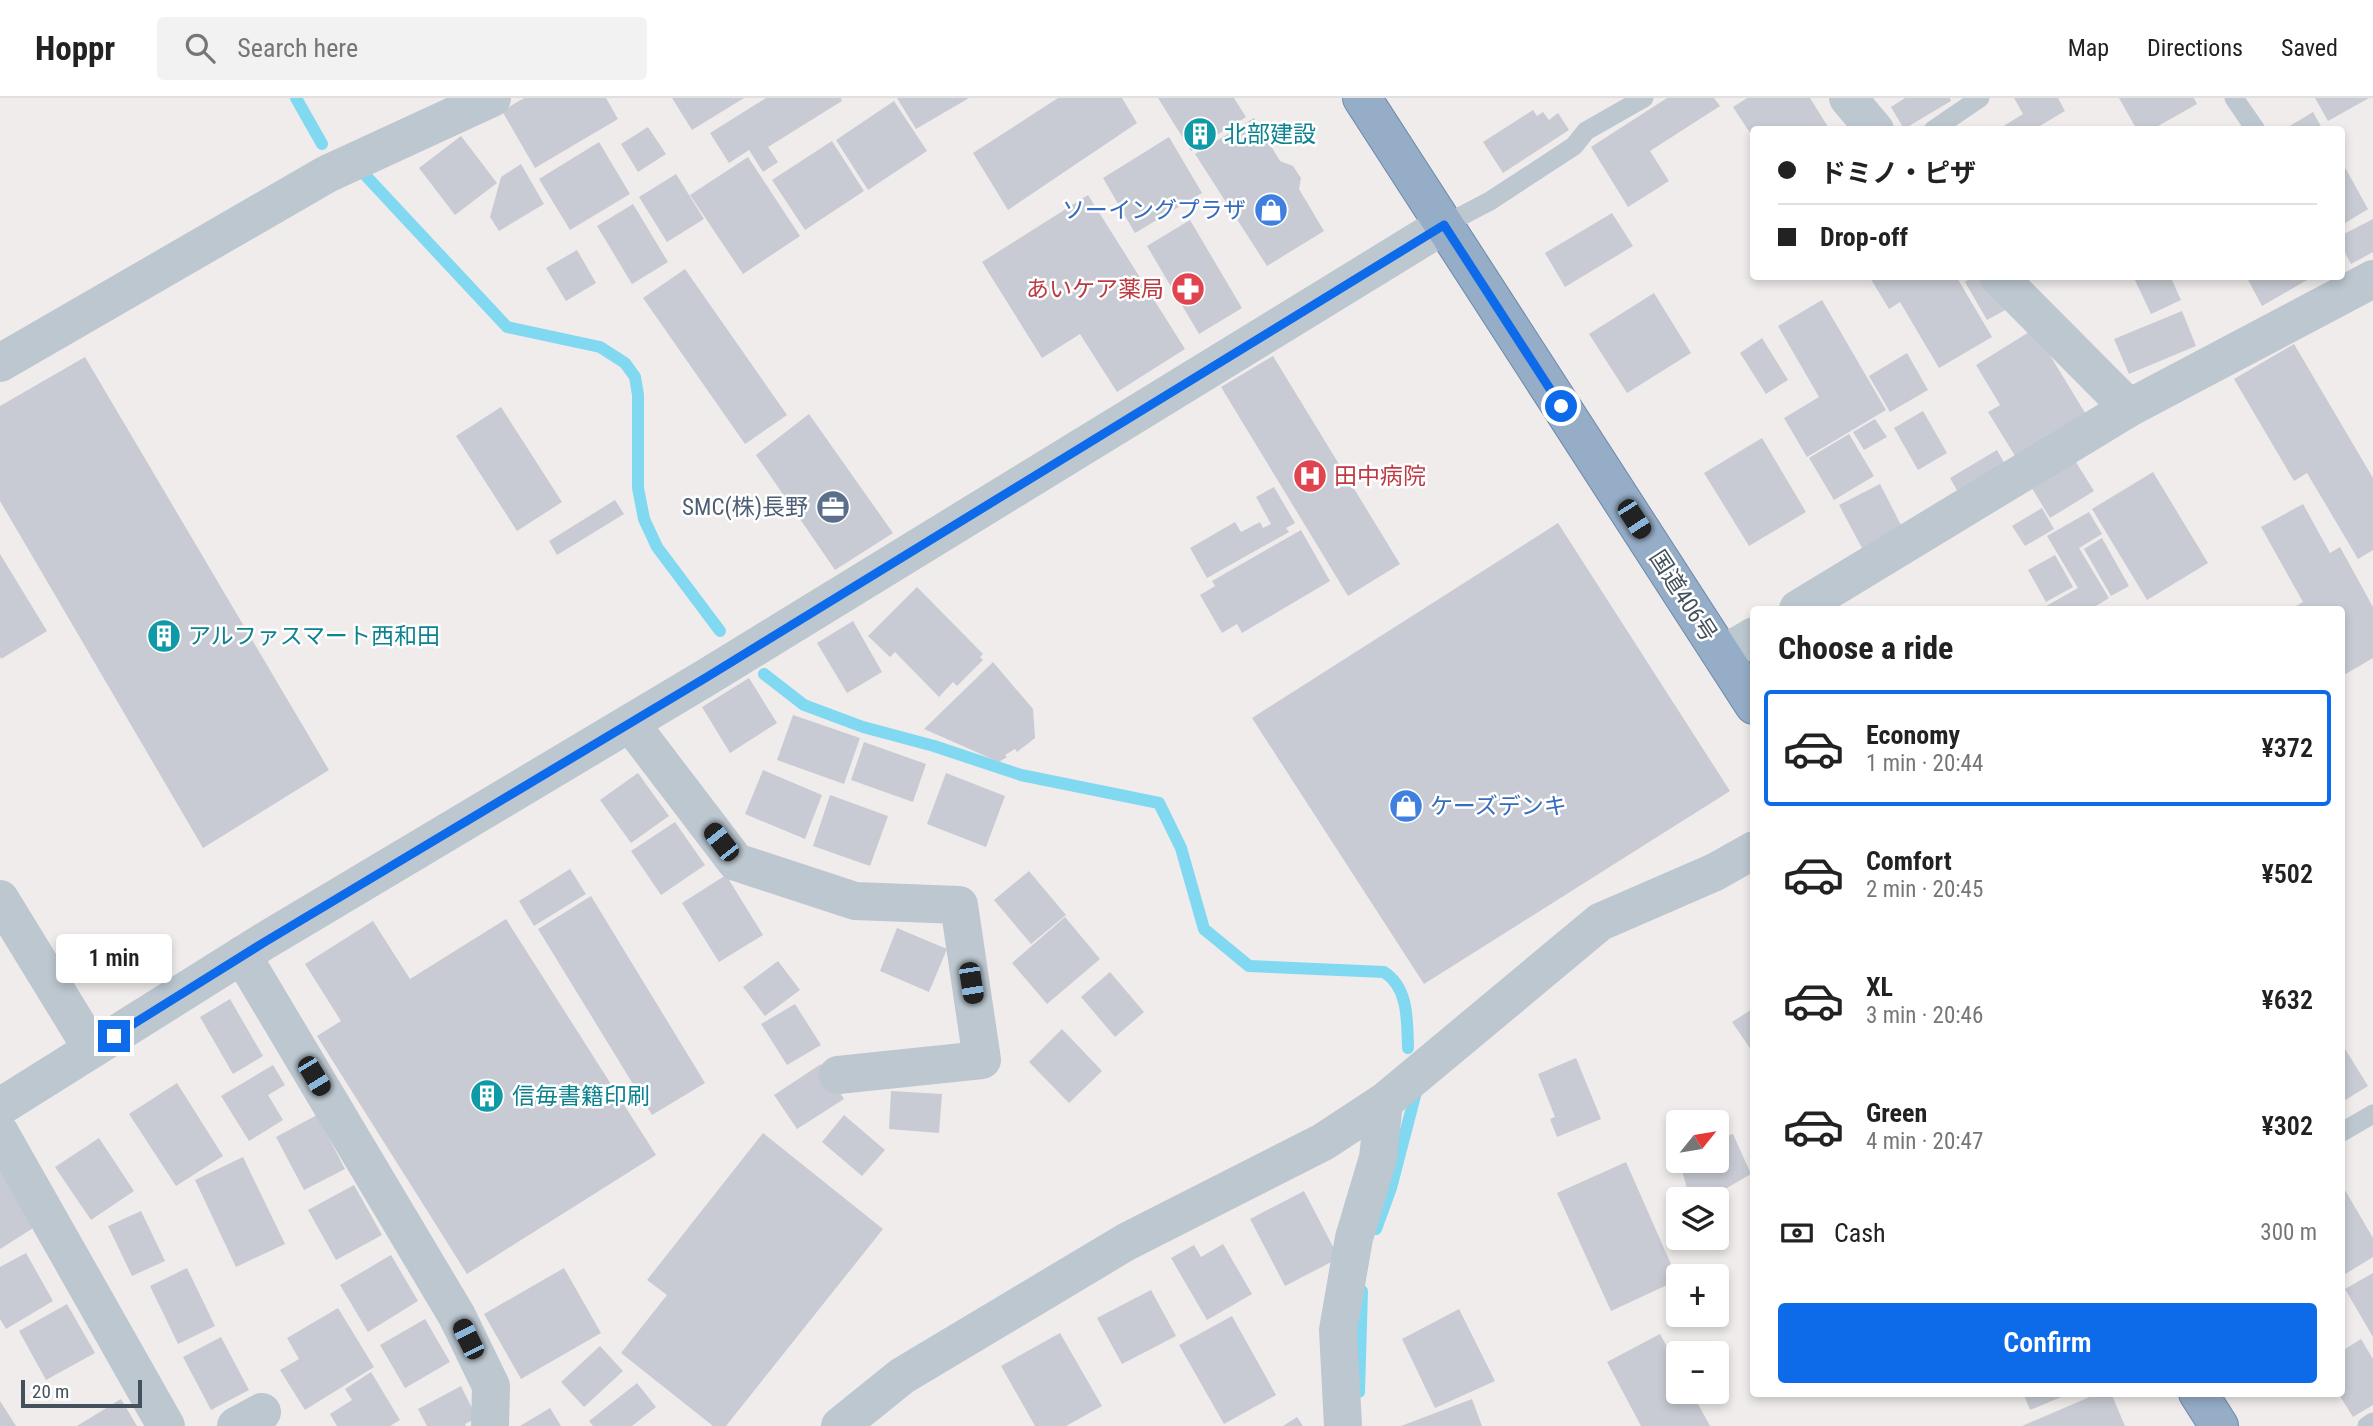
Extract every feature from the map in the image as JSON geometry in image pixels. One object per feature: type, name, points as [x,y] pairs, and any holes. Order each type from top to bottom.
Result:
[{"type":"highway","name":"国道406号","points":[[1362,98],[1750,699]]},
{"type":"highway","points":[[2201,1397],[2219,1426]]},
{"type":"street","points":[[0,363],[327,174],[492,98]]},
{"type":"street","points":[[1848,98],[1872,126]]},
{"type":"street","points":[[0,1107],[242,956],[630,723],[1444,225]]},
{"type":"street","points":[[2002,280],[2129,408]]},
{"type":"street","points":[[1803,606],[2129,408],[2354,283]]},
{"type":"street","points":[[1722,656],[1750,638]]},
{"type":"street","points":[[630,723],[736,862],[855,901],[959,905],[982,1060],[838,1075]]},
{"type":"street","points":[[840,1426],[902,1376],[1114,1249],[1323,1142],[1384,1102],[1600,922],[1714,872],[1750,852]]},
{"type":"street","points":[[0,899],[92,1049]]},
{"type":"street","points":[[242,956],[457,1316],[491,1387],[490,1426]]},
{"type":"street","points":[[1343,1426],[1339,1330],[1354,1238],[1378,1158],[1384,1102]]},
{"type":"street","points":[[0,1133],[166,1426]]},
{"type":"lane","points":[[1444,225],[1490,201],[1574,146],[1586,131],[1644,98]]},
{"type":"lane","points":[[1939,126],[1980,98]]},
{"type":"lane","points":[[2234,98],[2253,126]]},
{"type":"lane","points":[[2345,1130],[2373,1114]]},
{"type":"lane","points":[[2367,1426],[2373,1422]]},
{"type":"building","points":[[524,98],[606,98],[618,119],[535,168],[502,111]]},
{"type":"building","points":[[672,98],[744,98],[692,130]]},
{"type":"building","points":[[766,98],[841,98],[842,101],[768,147],[778,162],[763,172],[749,150],[729,163],[710,133]]},
{"type":"building","points":[[897,98],[969,98],[916,129]]},
{"type":"building","points":[[1058,98],[1122,98],[1137,123],[1008,210],[973,153]]},
{"type":"building","name":"北部建設","points":[[1158,98],[1234,98],[1246,117],[1191,151]]},
{"type":"building","points":[[1667,98],[1714,98],[1720,106],[1650,151],[1669,181],[1628,207],[1591,147]]},
{"type":"building","points":[[1747,98],[1810,98],[1828,126],[1750,126],[1750,133],[1733,107]]},
{"type":"building","points":[[1905,98],[1950,98],[1951,101],[1909,126],[1902,126],[1891,107]]},
{"type":"building","points":[[2014,98],[2058,98],[2065,111],[2040,126],[2004,126],[2023,114]]},
{"type":"building","points":[[2119,98],[2194,98],[2197,104],[2158,126],[2135,126]]},
{"type":"building","points":[[2315,98],[2369,98],[2328,121]]},
{"type":"building","points":[[894,101],[927,151],[868,190],[836,140]]},
{"type":"building","points":[[1533,110],[1537,116],[1543,112],[1549,120],[1558,113],[1569,130],[1503,173],[1483,142]]},
{"type":"building","points":[[2313,112],[2321,126],[2290,126]]},
{"type":"building","name":"ソーイングプラザ","points":[[1254,118],[1280,161],[1293,166],[1301,178],[1299,189],[1324,231],[1267,266],[1195,154]]},
{"type":"building","points":[[648,127],[666,154],[638,172],[621,144]]},
{"type":"building","points":[[461,136],[497,183],[455,215],[419,168]]},
{"type":"building","points":[[1169,137],[1202,193],[1135,233],[1103,178]]},
{"type":"building","points":[[832,141],[864,191],[805,230],[772,180]]},
{"type":"building","points":[[599,142],[630,194],[570,230],[539,179]]},
{"type":"building","points":[[748,157],[800,236],[743,274],[690,195]]},
{"type":"building","points":[[521,164],[544,204],[499,231],[490,217],[501,177]]},
{"type":"building","points":[[2345,167],[2368,209],[2345,223]]},
{"type":"building","points":[[676,174],[704,219],[667,242],[639,197]]},
{"type":"building","points":[[1088,195],[1185,349],[1117,392],[1080,334],[1042,358],[982,262]]},
{"type":"building","points":[[633,204],[668,262],[632,284],[597,226]]},
{"type":"building","points":[[1612,213],[1633,246],[1565,287],[1545,253]]},
{"type":"building","points":[[2373,219],[2373,252],[2351,264],[2345,253],[2345,233]]},
{"type":"building","points":[[1190,220],[1242,308],[1199,334],[1147,246]]},
{"type":"building","points":[[577,250],[596,283],[566,301],[546,268]]},
{"type":"building","points":[[685,269],[787,415],[745,444],[643,298]]},
{"type":"building","points":[[1871,280],[1958,280],[1992,337],[1939,368],[1900,302],[1889,309]]},
{"type":"building","points":[[1982,280],[2009,308],[1987,320],[1965,282]]},
{"type":"building","points":[[2135,280],[2172,280],[2181,300],[2151,314]]},
{"type":"building","points":[[2248,280],[2307,280],[2262,306]]},
{"type":"building","points":[[1654,293],[1691,353],[1627,393],[1589,334]]},
{"type":"building","points":[[1822,300],[1886,410],[1807,457],[1784,418],[1819,397],[1778,326]]},
{"type":"building","points":[[2182,311],[2196,346],[2129,374],[2114,339]]},
{"type":"building","points":[[2034,329],[2090,421],[2020,464],[1988,412],[2000,405],[1976,365]]},
{"type":"building","points":[[1762,338],[1788,380],[1766,394],[1740,353]]},
{"type":"building","points":[[2294,344],[2373,478],[2373,550],[2358,559],[2307,473],[2294,481],[2234,379]]},
{"type":"building","points":[[1907,353],[1928,390],[1890,412],[1869,376]]},
{"type":"building","name":"田中病院","points":[[1273,356],[1400,564],[1348,596],[1221,387]]},
{"type":"building","name":"アルファスマート西和田","points":[[85,357],[329,770],[203,848],[0,501],[0,406]]},
{"type":"building","points":[[501,407],[562,502],[517,531],[456,436]]},
{"type":"building","points":[[1923,411],[1947,453],[1918,470],[1894,428]]},
{"type":"building","name":"SMC(株)長野","points":[[809,414],[893,533],[835,570],[756,455]]},
{"type":"building","points":[[1875,419],[1887,437],[1864,450],[1853,432]]},
{"type":"building","points":[[1849,434],[1874,476],[1834,500],[1809,458]]},
{"type":"building","points":[[1762,438],[1806,512],[1749,546],[1704,473]]},
{"type":"building","points":[[1997,450],[2010,473],[1963,501],[1950,478]]},
{"type":"building","points":[[2074,459],[2094,491],[2050,518],[2030,485]]},
{"type":"building","points":[[2153,472],[2208,563],[2147,600],[2092,509]]},
{"type":"building","points":[[1880,484],[1902,527],[1862,548],[1839,505]]},
{"type":"building","points":[[1274,487],[1295,523],[1286,528],[1289,532],[1207,578],[1190,548],[1235,522],[1241,532],[1260,522],[1263,528],[1271,524],[1256,497]]},
{"type":"building","points":[[615,500],[624,514],[557,555],[549,541]]},
{"type":"building","points":[[2303,504],[2330,553],[2340,547],[2373,607],[2373,658],[2345,674],[2345,606],[2296,606],[2303,602],[2261,527]]},
{"type":"building","points":[[2042,508],[2054,529],[2025,546],[2012,526]]},
{"type":"building","points":[[2089,512],[2102,534],[2079,548],[2109,598],[2096,606],[2046,606],[2078,588],[2047,536]]},
{"type":"building","points":[[1558,523],[1730,791],[1424,984],[1252,718]]},
{"type":"building","points":[[1301,530],[1330,581],[1242,633],[1237,624],[1222,633],[1200,595],[1215,586],[1212,581]]},
{"type":"building","points":[[2102,538],[2129,586],[2111,596],[2084,549]]},
{"type":"building","points":[[0,554],[47,631],[1,659],[0,656]]},
{"type":"building","points":[[2055,555],[2073,587],[2046,602],[2028,570]]},
{"type":"building","points":[[917,587],[983,654],[980,657],[983,660],[957,686],[953,682],[939,697],[895,652],[890,657],[868,636]]},
{"type":"building","points":[[853,621],[882,672],[847,693],[817,643]]},
{"type":"building","points":[[993,662],[1033,709],[1035,738],[1017,752],[1015,749],[1005,755],[1007,757],[999,762],[924,729]]},
{"type":"building","points":[[749,678],[777,723],[730,753],[702,707]]},
{"type":"building","points":[[793,715],[860,738],[844,784],[777,760]]},
{"type":"building","points":[[864,742],[926,764],[913,802],[851,780]]},
{"type":"building","points":[[763,770],[822,795],[805,839],[745,814]]},
{"type":"building","points":[[638,773],[669,816],[631,843],[600,800]]},
{"type":"building","points":[[946,773],[1005,796],[986,847],[927,824]]},
{"type":"building","points":[[830,795],[888,816],[870,866],[813,846]]},
{"type":"building","points":[[675,822],[705,865],[661,895],[631,851]]},
{"type":"building","points":[[570,869],[586,894],[534,926],[519,901]]},
{"type":"building","points":[[1029,871],[1066,915],[1031,944],[994,900]]},
{"type":"building","points":[[726,875],[763,935],[719,962],[682,903]]},
{"type":"building","points":[[591,896],[705,1083],[652,1115],[538,929]]},
{"type":"building","points":[[1065,917],[1100,959],[1047,1004],[1012,963]]},
{"type":"building","name":"信毎書籍印刷","points":[[506,919],[656,1155],[467,1274],[317,1036],[341,1021],[305,964],[373,921],[410,979]]},
{"type":"building","points":[[897,928],[947,949],[929,992],[880,971]]},
{"type":"building","points":[[778,961],[800,990],[765,1016],[743,987]]},
{"type":"building","points":[[1110,972],[1144,1012],[1115,1037],[1081,997]]},
{"type":"building","points":[[230,999],[263,1056],[233,1074],[200,1017]]},
{"type":"building","points":[[795,1004],[821,1045],[787,1065],[761,1024]]},
{"type":"building","points":[[1750,1011],[1750,1048],[1732,1022]]},
{"type":"building","points":[[1062,1029],[1102,1071],[1069,1103],[1029,1062]]},
{"type":"building","points":[[2345,1049],[2368,1086],[2345,1100]]},
{"type":"building","points":[[1576,1058],[1601,1119],[1557,1137],[1550,1119],[1555,1117],[1538,1074]]},
{"type":"building","points":[[821,1064],[844,1099],[797,1129],[774,1095]]},
{"type":"building","points":[[273,1065],[285,1085],[268,1095],[283,1120],[249,1141],[221,1096]]},
{"type":"building","points":[[177,1083],[223,1156],[176,1186],[129,1114]]},
{"type":"building","points":[[891,1091],[942,1094],[939,1133],[889,1129]]},
{"type":"building","points":[[317,1115],[345,1169],[304,1190],[276,1137]]},
{"type":"building","points":[[844,1115],[885,1150],[862,1176],[822,1142]]},
{"type":"building","points":[[763,1133],[883,1229],[726,1426],[713,1426],[621,1353],[667,1295],[647,1280]]},
{"type":"building","points":[[1733,1134],[1750,1175],[1729,1187],[1687,1187],[1683,1173],[1729,1173],[1729,1135]]},
{"type":"building","points":[[99,1138],[134,1191],[91,1220],[55,1167]]},
{"type":"building","points":[[243,1157],[285,1244],[236,1267],[195,1180]]},
{"type":"building","points":[[1626,1162],[1671,1264],[1666,1264],[1666,1286],[1611,1311],[1557,1193]]},
{"type":"building","points":[[0,1165],[38,1225],[0,1249]]},
{"type":"building","points":[[354,1185],[382,1235],[336,1260],[308,1210]]},
{"type":"building","points":[[2345,1190],[2373,1238],[2373,1257],[2345,1274]]},
{"type":"building","points":[[1304,1191],[1339,1258],[1285,1286],[1250,1219]]},
{"type":"building","points":[[141,1211],[165,1261],[132,1276],[108,1226]]},
{"type":"building","points":[[1223,1244],[1252,1294],[1207,1320],[1171,1258],[1194,1245],[1201,1257]]},
{"type":"building","points":[[26,1253],[53,1301],[6,1329],[0,1319],[0,1267]]},
{"type":"building","points":[[391,1255],[418,1301],[368,1332],[340,1285]]},
{"type":"building","points":[[187,1268],[215,1326],[178,1344],[150,1286]]},
{"type":"building","points":[[564,1268],[601,1333],[521,1379],[484,1314]]},
{"type":"building","points":[[2373,1273],[2373,1337],[2345,1289]]},
{"type":"building","points":[[1151,1290],[1176,1336],[1122,1364],[1097,1318]]},
{"type":"building","points":[[67,1304],[95,1353],[46,1380],[19,1331]]},
{"type":"building","points":[[338,1308],[374,1367],[305,1410],[280,1370],[299,1359],[287,1338]]},
{"type":"building","points":[[1459,1309],[1495,1381],[1435,1408],[1402,1339]]},
{"type":"building","points":[[1232,1316],[1276,1395],[1224,1424],[1179,1345]]},
{"type":"building","points":[[425,1319],[450,1362],[405,1388],[380,1345]]},
{"type":"building","points":[[1060,1333],[1102,1406],[1066,1426],[1035,1426],[1001,1366]]},
{"type":"building","points":[[1660,1334],[1666,1345],[1666,1404],[1698,1404],[1710,1426],[1641,1426],[1607,1362]]},
{"type":"building","points":[[221,1337],[249,1390],[211,1410],[183,1357]]},
{"type":"building","points":[[2361,1339],[2373,1359],[2373,1405],[2353,1417],[2340,1397],[2345,1397],[2345,1349]]},
{"type":"building","points":[[600,1346],[623,1371],[584,1407],[561,1382]]},
{"type":"building","points":[[371,1372],[400,1420],[390,1426],[337,1426],[330,1414],[352,1400],[345,1389]]},
{"type":"building","points":[[637,1383],[656,1407],[632,1426],[593,1426],[589,1421]]},
{"type":"building","points":[[461,1386],[477,1418],[465,1424],[466,1426],[427,1426],[418,1409]]},
{"type":"building","points":[[2025,1397],[2061,1397],[2030,1410]]},
{"type":"building","points":[[2090,1397],[2113,1397],[2125,1426],[2022,1426]]},
{"type":"building","points":[[121,1399],[137,1426],[77,1426]]},
{"type":"building","points":[[1472,1399],[1482,1426],[1401,1426]]},
{"type":"building","points":[[0,1401],[16,1426],[0,1426]]},
{"type":"building","points":[[550,1408],[561,1426],[520,1426]]},
{"type":"building","points":[[1297,1417],[1303,1426],[1283,1426]]},
{"type":"waterway","points":[[296,98],[322,144]]},
{"type":"waterway","points":[[366,176],[507,327],[600,347],[625,363],[635,377],[638,395],[638,488],[644,519],[657,547],[720,631]]},
{"type":"waterway","points":[[764,674],[804,705],[863,727],[934,746],[1021,775],[1159,803],[1181,848],[1204,929],[1249,966],[1384,972],[1392,979],[1402,996],[1407,1016],[1408,1048]]},
{"type":"waterway","points":[[1376,1229],[1391,1188],[1416,1092]]},
{"type":"waterway","points":[[1359,1392],[1362,1291]]},
{"type":"place","name":"北部建設","points":[[1200,134]]},
{"type":"place","name":"ソーイングプラザ","points":[[1271,210]]},
{"type":"place","name":"あいケア薬局","points":[[1188,289]]},
{"type":"place","name":"田中病院","points":[[1310,476]]},
{"type":"place","name":"SMC(株)長野","points":[[833,507]]},
{"type":"place","name":"アルファスマート西和田","points":[[164,636]]},
{"type":"place","name":"ケーズデンキ","points":[[1406,806]]},
{"type":"place","name":"信毎書籍印刷","points":[[487,1096]]},
{"type":"route","points":[[114,1036],[263,943],[707,677],[1444,225],[1561,406]]}]
